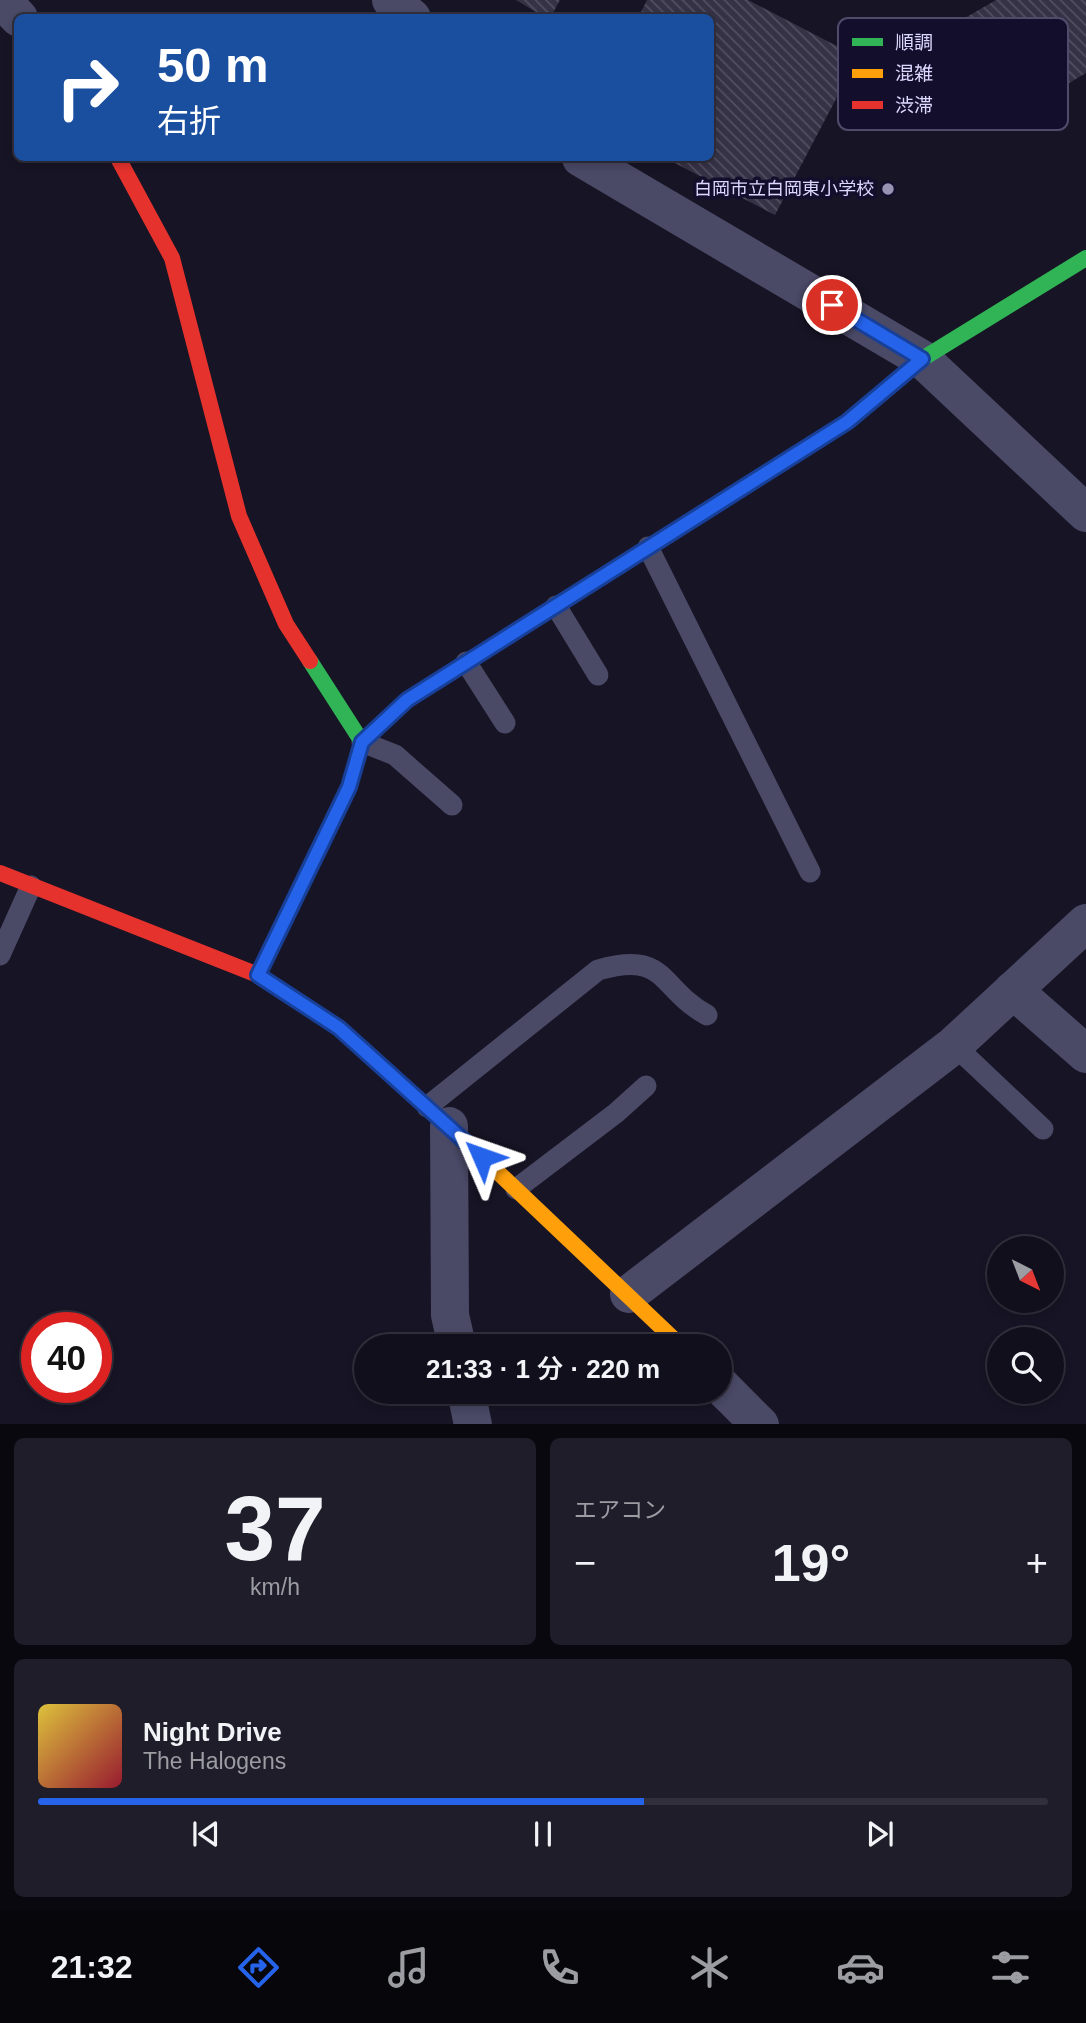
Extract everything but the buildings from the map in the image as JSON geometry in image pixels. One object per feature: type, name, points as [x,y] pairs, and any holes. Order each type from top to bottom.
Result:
[{"type":"street","points":[[2,0],[15,14]]},
{"type":"street","points":[[391,0],[407,14]]},
{"type":"street","points":[[120,161],[172,258],[239,516],[286,624],[362,742]]},
{"type":"street","points":[[587,161],[922,359],[1086,513]]},
{"type":"street","points":[[258,975],[349,787],[362,742],[407,700],[847,422],[922,359],[1086,258]]},
{"type":"street","points":[[0,873],[258,975],[339,1028],[438,1116],[669,1334]]},
{"type":"street","points":[[629,1294],[954,1045],[1086,923]]},
{"type":"street","points":[[1013,990],[1086,1054]]},
{"type":"street","points":[[438,1116],[450,1315],[454,1334]]},
{"type":"street","points":[[732,1397],[760,1424]]},
{"type":"street","points":[[469,1404],[473,1424]]},
{"type":"lane","points":[[648,547],[810,872]]},
{"type":"lane","points":[[556,606],[597,675]]},
{"type":"lane","points":[[466,662],[505,723]]},
{"type":"lane","points":[[362,742],[395,755],[452,805]]},
{"type":"lane","points":[[0,956],[31,886]]},
{"type":"lane","points":[[438,1116],[598,970],[620,964],[638,963],[657,971],[694,1008],[708,1015]]},
{"type":"lane","points":[[954,1045],[1043,1129]]},
{"type":"lane","points":[[516,1189],[595,1130],[646,1086]]},
{"type":"traffic: fast","points":[[694,519],[847,422],[922,359],[1086,258]]},
{"type":"traffic: fast","points":[[310,661],[362,742]]},
{"type":"traffic: fast","points":[[258,975],[349,787],[362,742],[373,732]]},
{"type":"traffic: slow","points":[[373,732],[407,700],[694,519]]},
{"type":"traffic: slow","points":[[465,1141],[668,1334]]},
{"type":"traffic: jam","points":[[120,161],[172,258],[239,516],[286,624],[310,661]]},
{"type":"traffic: jam","points":[[0,873],[258,975],[339,1028],[465,1141]]},
{"type":"place","name":"白岡市立白岡東小学校","points":[[888,189]]},
{"type":"route","points":[[482,1157],[339,1028],[258,975],[349,787],[362,742],[407,700],[847,422],[922,359],[832,305]]}]
